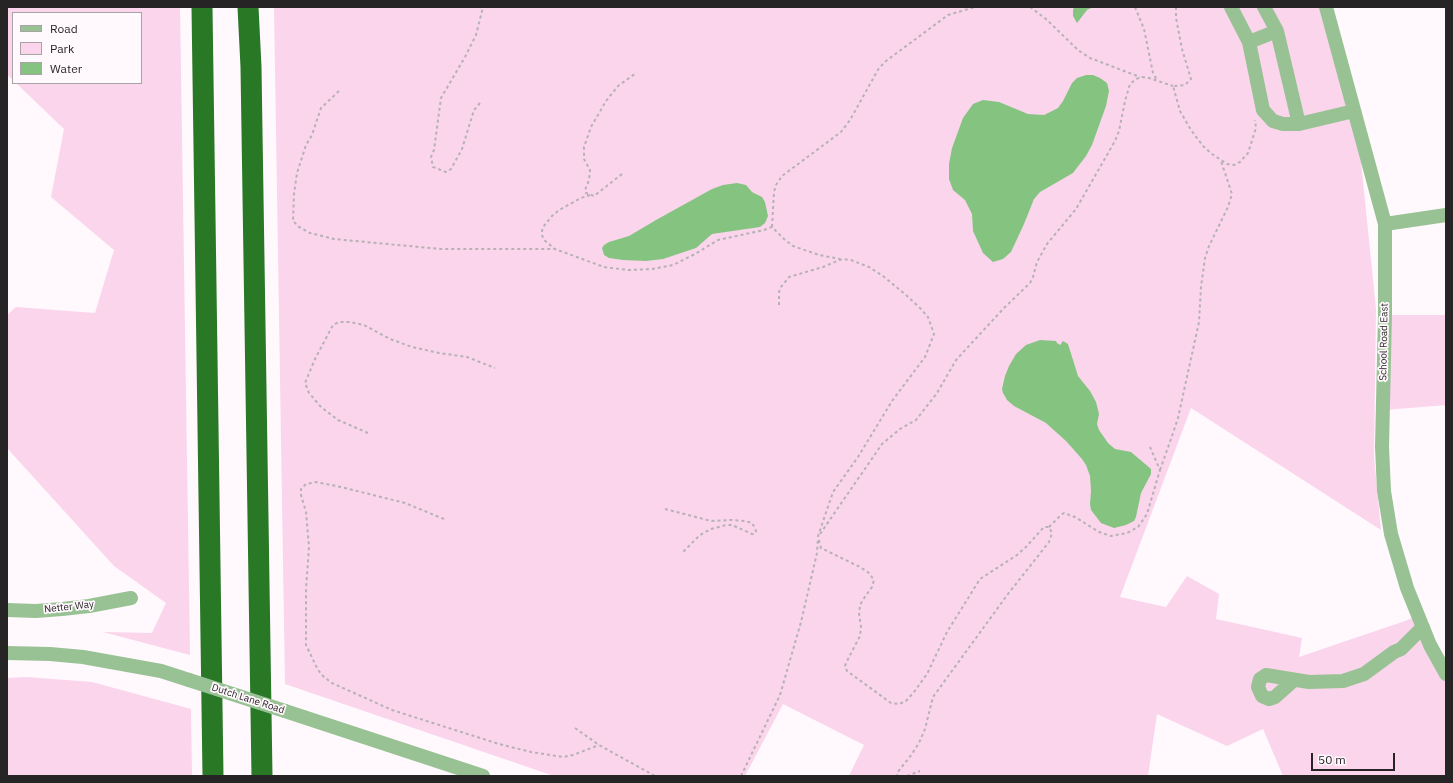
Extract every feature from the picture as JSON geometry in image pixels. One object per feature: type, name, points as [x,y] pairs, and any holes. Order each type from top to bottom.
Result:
[{"type":"highway","points":[[202,7],[212,604],[213,776]]},
{"type":"highway","points":[[248,7],[251,75],[262,776]]},
{"type":"street","points":[[1230,7],[1250,42],[1263,110],[1273,121],[1283,124],[1299,124],[1354,111]]},
{"type":"street","points":[[1264,7],[1276,31],[1299,124]]},
{"type":"street","name":"School Road East","points":[[1326,7],[1385,224],[1382,447],[1384,491],[1391,534],[1407,588],[1430,645],[1446,674]]},
{"type":"street","points":[[1250,42],[1276,31]]},
{"type":"street","points":[[1385,224],[1446,215]]},
{"type":"street","name":"Netter Way","points":[[7,610],[36,611],[62,609],[90,606],[131,598]]},
{"type":"street","points":[[1294,680],[1309,682],[1343,681],[1364,674],[1394,652],[1401,649],[1423,627]]},
{"type":"street","name":"Dutch Lane Road","points":[[7,653],[50,654],[82,657],[161,671],[483,776]]},
{"type":"path","points":[[480,103],[474,110],[462,149],[451,169],[446,172],[433,167],[430,157],[434,150],[441,98],[476,35],[483,7]]},
{"type":"path","points":[[741,776],[780,695],[801,622],[816,553],[818,536],[833,492],[858,458],[892,401],[926,357],[934,334],[928,318],[920,308],[883,276],[869,267],[859,262],[819,255],[793,246],[784,239],[772,227],[774,192],[776,185],[782,176],[841,132],[850,120],[879,68],[886,61],[948,16],[975,7]]},
{"type":"path","points":[[1030,7],[1046,19],[1078,50],[1090,58],[1142,77],[1158,80],[1173,86],[1185,85],[1190,79],[1178,26],[1176,7]]},
{"type":"path","points":[[1136,7],[1144,29],[1153,73],[1158,80]]},
{"type":"path","points":[[590,195],[586,193],[585,190],[589,180],[590,170],[583,154],[586,140],[591,127],[606,101],[618,86],[636,73]]},
{"type":"path","points":[[1142,77],[1136,79],[1130,84],[1119,131],[1094,180],[1076,209],[1047,244],[1037,262],[1033,277],[1026,287],[1004,308],[956,360],[937,393],[916,420],[900,428],[882,444],[818,536],[821,548],[870,573],[874,580],[872,587],[860,606],[860,636],[845,666],[847,671],[891,703],[899,704],[906,701],[927,674],[947,632],[980,579],[1017,555],[1044,527],[1049,527],[1064,513],[1075,517],[1105,535],[1118,536],[1138,527],[1147,514],[1178,418],[1199,322],[1201,287],[1205,258],[1209,246],[1228,207],[1232,194],[1221,161]]},
{"type":"path","points":[[1173,86],[1180,111],[1191,130],[1203,146],[1227,164],[1234,165],[1244,159],[1248,153],[1256,128],[1256,121],[1253,115],[1263,110]]},
{"type":"path","points":[[339,91],[321,108],[314,130],[306,145],[297,173],[294,194],[293,221],[299,227],[310,233],[334,239],[441,249],[555,249]]},
{"type":"path","points":[[622,174],[598,194],[581,198],[559,210],[543,227],[542,231],[544,240],[555,249],[604,267],[628,270],[652,269],[673,265],[718,240],[772,227]]},
{"type":"path","points":[[779,305],[779,292],[789,277],[823,267],[842,259]]},
{"type":"path","points":[[368,433],[338,420],[321,407],[308,393],[305,383],[315,359],[333,325],[339,322],[350,322],[364,325],[390,339],[439,353],[467,357],[495,368]]},
{"type":"path","points":[[1150,447],[1160,470]]},
{"type":"path","points":[[444,518],[405,503],[341,486],[316,482],[306,484],[301,489],[301,495],[306,512],[309,547],[306,588],[306,644],[318,670],[324,677],[332,682],[392,710],[499,744],[531,752],[562,757],[574,755],[599,745]]},
{"type":"path","points":[[665,509],[711,521],[745,521],[752,523],[756,531],[752,534],[732,525],[711,529],[700,535],[682,552]]},
{"type":"path","points":[[897,776],[897,772],[919,743],[925,729],[933,697],[1012,588],[1049,542],[1052,533],[1049,527]]},
{"type":"path","points":[[575,728],[599,745],[655,776]]},
{"type":"path","points":[[906,776],[920,771]]},
{"type":"green space","points":[[7,7],[180,7],[190,655],[103,632],[152,633],[166,603],[114,566],[7,448],[7,315],[16,307],[95,313],[114,250],[51,197],[64,129],[17,84],[142,84],[142,12],[12,12],[12,79],[7,75]]},
{"type":"green space","points":[[274,7],[1332,7],[1360,152],[1376,309],[1374,457],[1381,530],[1191,408],[1120,597],[1166,607],[1187,576],[1219,594],[1216,619],[1302,638],[1299,657],[1405,621],[1421,614],[1446,661],[1446,776],[1283,776],[1263,729],[1227,746],[1157,714],[1148,776],[849,776],[864,745],[783,704],[745,776],[554,776],[285,684]]},
{"type":"green space","points":[[1388,315],[1446,315],[1446,405],[1385,410]]},
{"type":"green space","points":[[27,677],[92,682],[191,709],[192,776],[7,776],[7,678]]},
{"type":"water","points":[[1074,7],[1093,7],[1087,10],[1077,23],[1073,16]]},
{"type":"water","points":[[1086,75],[1093,75],[1100,78],[1107,83],[1109,91],[1106,106],[1092,145],[1086,156],[1073,173],[1040,192],[1034,199],[1011,252],[1003,259],[993,262],[983,253],[973,231],[972,214],[965,200],[953,190],[949,179],[949,164],[952,148],[963,118],[973,104],[983,100],[999,102],[1028,114],[1044,115],[1058,108],[1072,83],[1077,78]]},
{"type":"water","points":[[737,183],[746,185],[752,192],[762,197],[765,202],[768,216],[765,223],[760,227],[712,234],[696,248],[663,259],[646,261],[623,260],[609,258],[604,255],[602,248],[609,242],[629,236],[712,189],[723,185]]},
{"type":"water","points":[[1040,340],[1056,341],[1060,345],[1063,341],[1068,344],[1078,376],[1090,391],[1096,402],[1099,414],[1097,424],[1099,430],[1108,443],[1115,449],[1131,452],[1151,469],[1151,474],[1141,493],[1136,517],[1134,521],[1126,525],[1114,528],[1101,523],[1091,510],[1090,476],[1082,459],[1066,441],[1046,423],[1014,406],[1007,400],[1003,393],[1002,389],[1005,376],[1016,354],[1026,345]]}]
